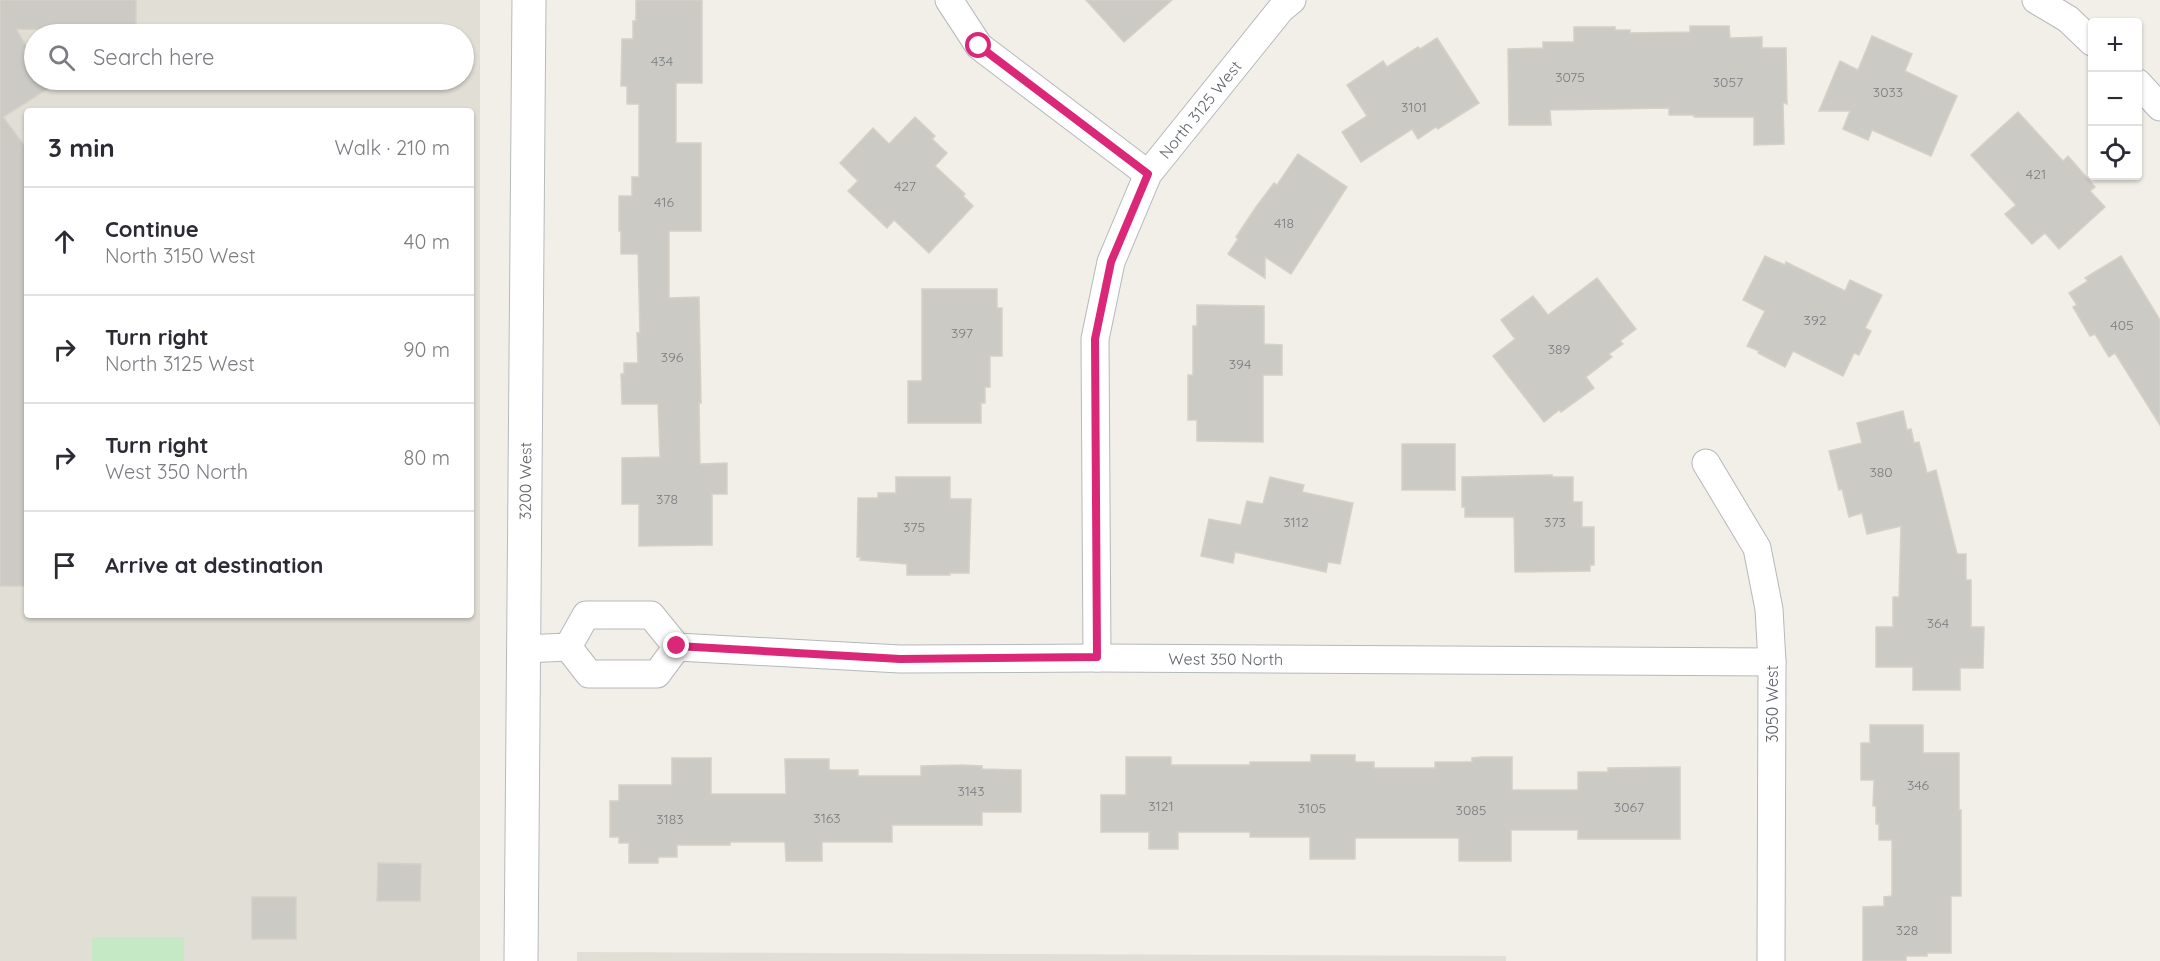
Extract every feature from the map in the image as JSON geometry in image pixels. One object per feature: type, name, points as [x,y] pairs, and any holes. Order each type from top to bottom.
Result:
[{"type":"street","name":"3200 West","points":[[521,961],[529,0]]},
{"type":"street","points":[[949,0],[979,46],[1148,174]]},
{"type":"street","name":"North 3125 West","points":[[1097,657],[1095,339],[1111,262],[1148,174],[1281,9],[1292,0]]},
{"type":"street","points":[[2036,0],[2068,19],[2088,38]]},
{"type":"street","points":[[2142,87],[2160,107]]},
{"type":"street","name":"3050 West","points":[[1706,464],[1757,548],[1769,609],[1772,662],[1771,961]]},
{"type":"street","points":[[586,615],[651,615],[677,646],[657,674],[589,674],[568,647],[586,615]]},
{"type":"street","name":"West 350 North","points":[[677,646],[900,659],[1097,657],[1772,662]]},
{"type":"street","points":[[524,649],[568,647]]},
{"type":"shaded area","points":[[0,0],[480,0],[480,961],[0,961]]},
{"type":"shaded area","points":[[577,952],[1506,956],[1506,961],[577,961]]},
{"type":"green space","points":[[92,937],[184,937],[184,961],[92,961]]},
{"type":"building","points":[[0,0],[136,0],[136,24],[24,24],[24,29],[16,29],[24,42],[24,90],[46,90],[3,117],[24,145],[24,586],[0,586]]},
{"type":"building","points":[[636,0],[702,0],[702,83],[676,83],[676,143],[701,143],[701,231],[669,231],[669,298],[699,297],[700,464],[727,463],[727,494],[712,494],[712,545],[639,546],[639,504],[622,504],[622,458],[660,457],[658,404],[622,404],[621,374],[624,374],[624,363],[638,363],[637,333],[640,333],[638,254],[621,254],[621,231],[619,231],[619,196],[632,196],[632,177],[639,177],[639,104],[627,104],[627,86],[621,86],[622,39],[633,39]]},
{"type":"building","points":[[1086,0],[1172,0],[1124,42]]},
{"type":"building","points":[[1690,26],[1729,26],[1730,38],[1762,37],[1762,48],[1786,48],[1787,104],[1783,102],[1784,144],[1754,145],[1754,117],[1669,115],[1669,108],[1550,110],[1551,125],[1509,125],[1508,49],[1543,48],[1543,42],[1574,42],[1574,27],[1615,27],[1615,30],[1630,30],[1630,33],[1690,32]]},
{"type":"building","points":[[1872,36],[1912,54],[1905,71],[1957,96],[1931,156],[1872,130],[1868,140],[1843,129],[1850,111],[1819,111],[1840,61],[1858,70]]},
{"type":"building","points":[[1437,38],[1479,103],[1418,139],[1412,129],[1361,162],[1342,132],[1367,116],[1347,85],[1383,61],[1387,67]]},
{"type":"building","points":[[2018,112],[2063,161],[2068,156],[2095,187],[2090,191],[2105,207],[2059,249],[2045,233],[2032,244],[2005,214],[2016,205],[1971,155]]},
{"type":"building","points":[[915,117],[935,136],[932,139],[947,153],[935,166],[965,194],[963,196],[973,206],[929,253],[894,220],[887,228],[848,191],[858,181],[840,163],[873,128],[889,144]]},
{"type":"building","points":[[1298,154],[1347,187],[1291,274],[1265,257],[1265,278],[1228,254],[1238,239],[1236,237],[1256,207],[1274,183],[1277,185]]},
{"type":"building","points":[[1765,256],[1785,265],[1786,262],[1845,291],[1850,280],[1882,295],[1865,328],[1871,331],[1859,355],[1854,353],[1843,376],[1793,351],[1785,367],[1747,346],[1765,311],[1743,300]]},
{"type":"building","points":[[2121,256],[2160,320],[2160,425],[2115,353],[2109,357],[2095,334],[2090,336],[2073,307],[2077,305],[2069,293],[2088,281],[2085,278]]},
{"type":"building","points":[[1597,278],[1636,329],[1620,341],[1623,344],[1609,354],[1612,357],[1586,377],[1594,388],[1544,422],[1493,356],[1515,339],[1501,320],[1533,296],[1548,315]]},
{"type":"building","points":[[922,289],[997,289],[997,308],[1002,308],[1002,356],[990,356],[990,387],[985,387],[985,403],[981,403],[981,423],[908,423],[908,381],[922,381]]},
{"type":"building","points":[[1197,305],[1264,306],[1264,344],[1282,345],[1282,375],[1263,375],[1263,442],[1197,441],[1197,420],[1188,420],[1188,375],[1193,375],[1193,326],[1197,326]]},
{"type":"building","points":[[1903,411],[1907,430],[1911,429],[1914,443],[1919,442],[1927,473],[1936,470],[1957,554],[1966,554],[1966,580],[1971,580],[1971,627],[1984,627],[1983,668],[1960,668],[1960,690],[1913,690],[1913,667],[1876,667],[1876,627],[1893,627],[1893,597],[1899,597],[1901,526],[1867,534],[1862,513],[1849,517],[1829,451],[1862,443],[1857,423]]},
{"type":"building","points":[[1402,444],[1455,444],[1455,490],[1402,490]]},
{"type":"building","points":[[1552,475],[1552,477],[1573,477],[1573,502],[1582,502],[1582,527],[1594,527],[1594,565],[1590,565],[1590,571],[1515,572],[1514,517],[1465,517],[1465,507],[1462,507],[1462,477]]},
{"type":"building","points":[[896,477],[950,477],[950,499],[971,499],[969,573],[907,575],[907,564],[860,560],[861,557],[857,557],[858,498],[878,498],[878,493],[896,493]]},
{"type":"building","points":[[1270,477],[1304,485],[1302,492],[1353,503],[1340,564],[1328,562],[1326,572],[1235,552],[1233,563],[1201,556],[1209,519],[1241,525],[1247,501],[1263,504]]},
{"type":"building","points":[[1870,725],[1923,725],[1923,753],[1959,753],[1961,896],[1951,896],[1951,953],[1906,956],[1906,961],[1863,961],[1863,907],[1884,906],[1884,897],[1892,896],[1892,840],[1879,840],[1876,806],[1873,806],[1874,780],[1861,780],[1861,743],[1870,743]]},
{"type":"building","points":[[1311,755],[1355,755],[1355,762],[1374,762],[1374,768],[1435,768],[1435,762],[1472,762],[1472,758],[1512,757],[1512,790],[1578,790],[1578,772],[1608,772],[1608,768],[1680,767],[1680,839],[1578,839],[1578,830],[1511,830],[1511,861],[1459,861],[1459,838],[1355,838],[1355,859],[1310,859],[1310,837],[1250,837],[1250,832],[1178,832],[1178,849],[1149,849],[1149,832],[1101,832],[1101,795],[1126,795],[1126,757],[1171,757],[1171,765],[1250,765],[1250,762],[1311,762]]},
{"type":"building","points":[[672,758],[711,758],[711,794],[786,794],[785,759],[829,759],[829,770],[858,770],[858,776],[921,776],[921,766],[962,765],[982,766],[982,769],[1021,770],[1021,812],[982,812],[982,825],[892,825],[892,842],[822,842],[822,861],[786,861],[785,842],[730,842],[730,845],[677,845],[677,857],[658,857],[658,863],[629,863],[629,843],[619,843],[619,837],[610,837],[610,801],[619,801],[619,785],[672,785]]},
{"type":"building","points":[[378,863],[421,864],[420,901],[377,901]]},
{"type":"building","points":[[252,897],[296,897],[296,939],[252,939]]},
{"type":"route","points":[[677,646],[900,659],[1097,657],[1095,339],[1111,262],[1148,174],[979,46]]}]
